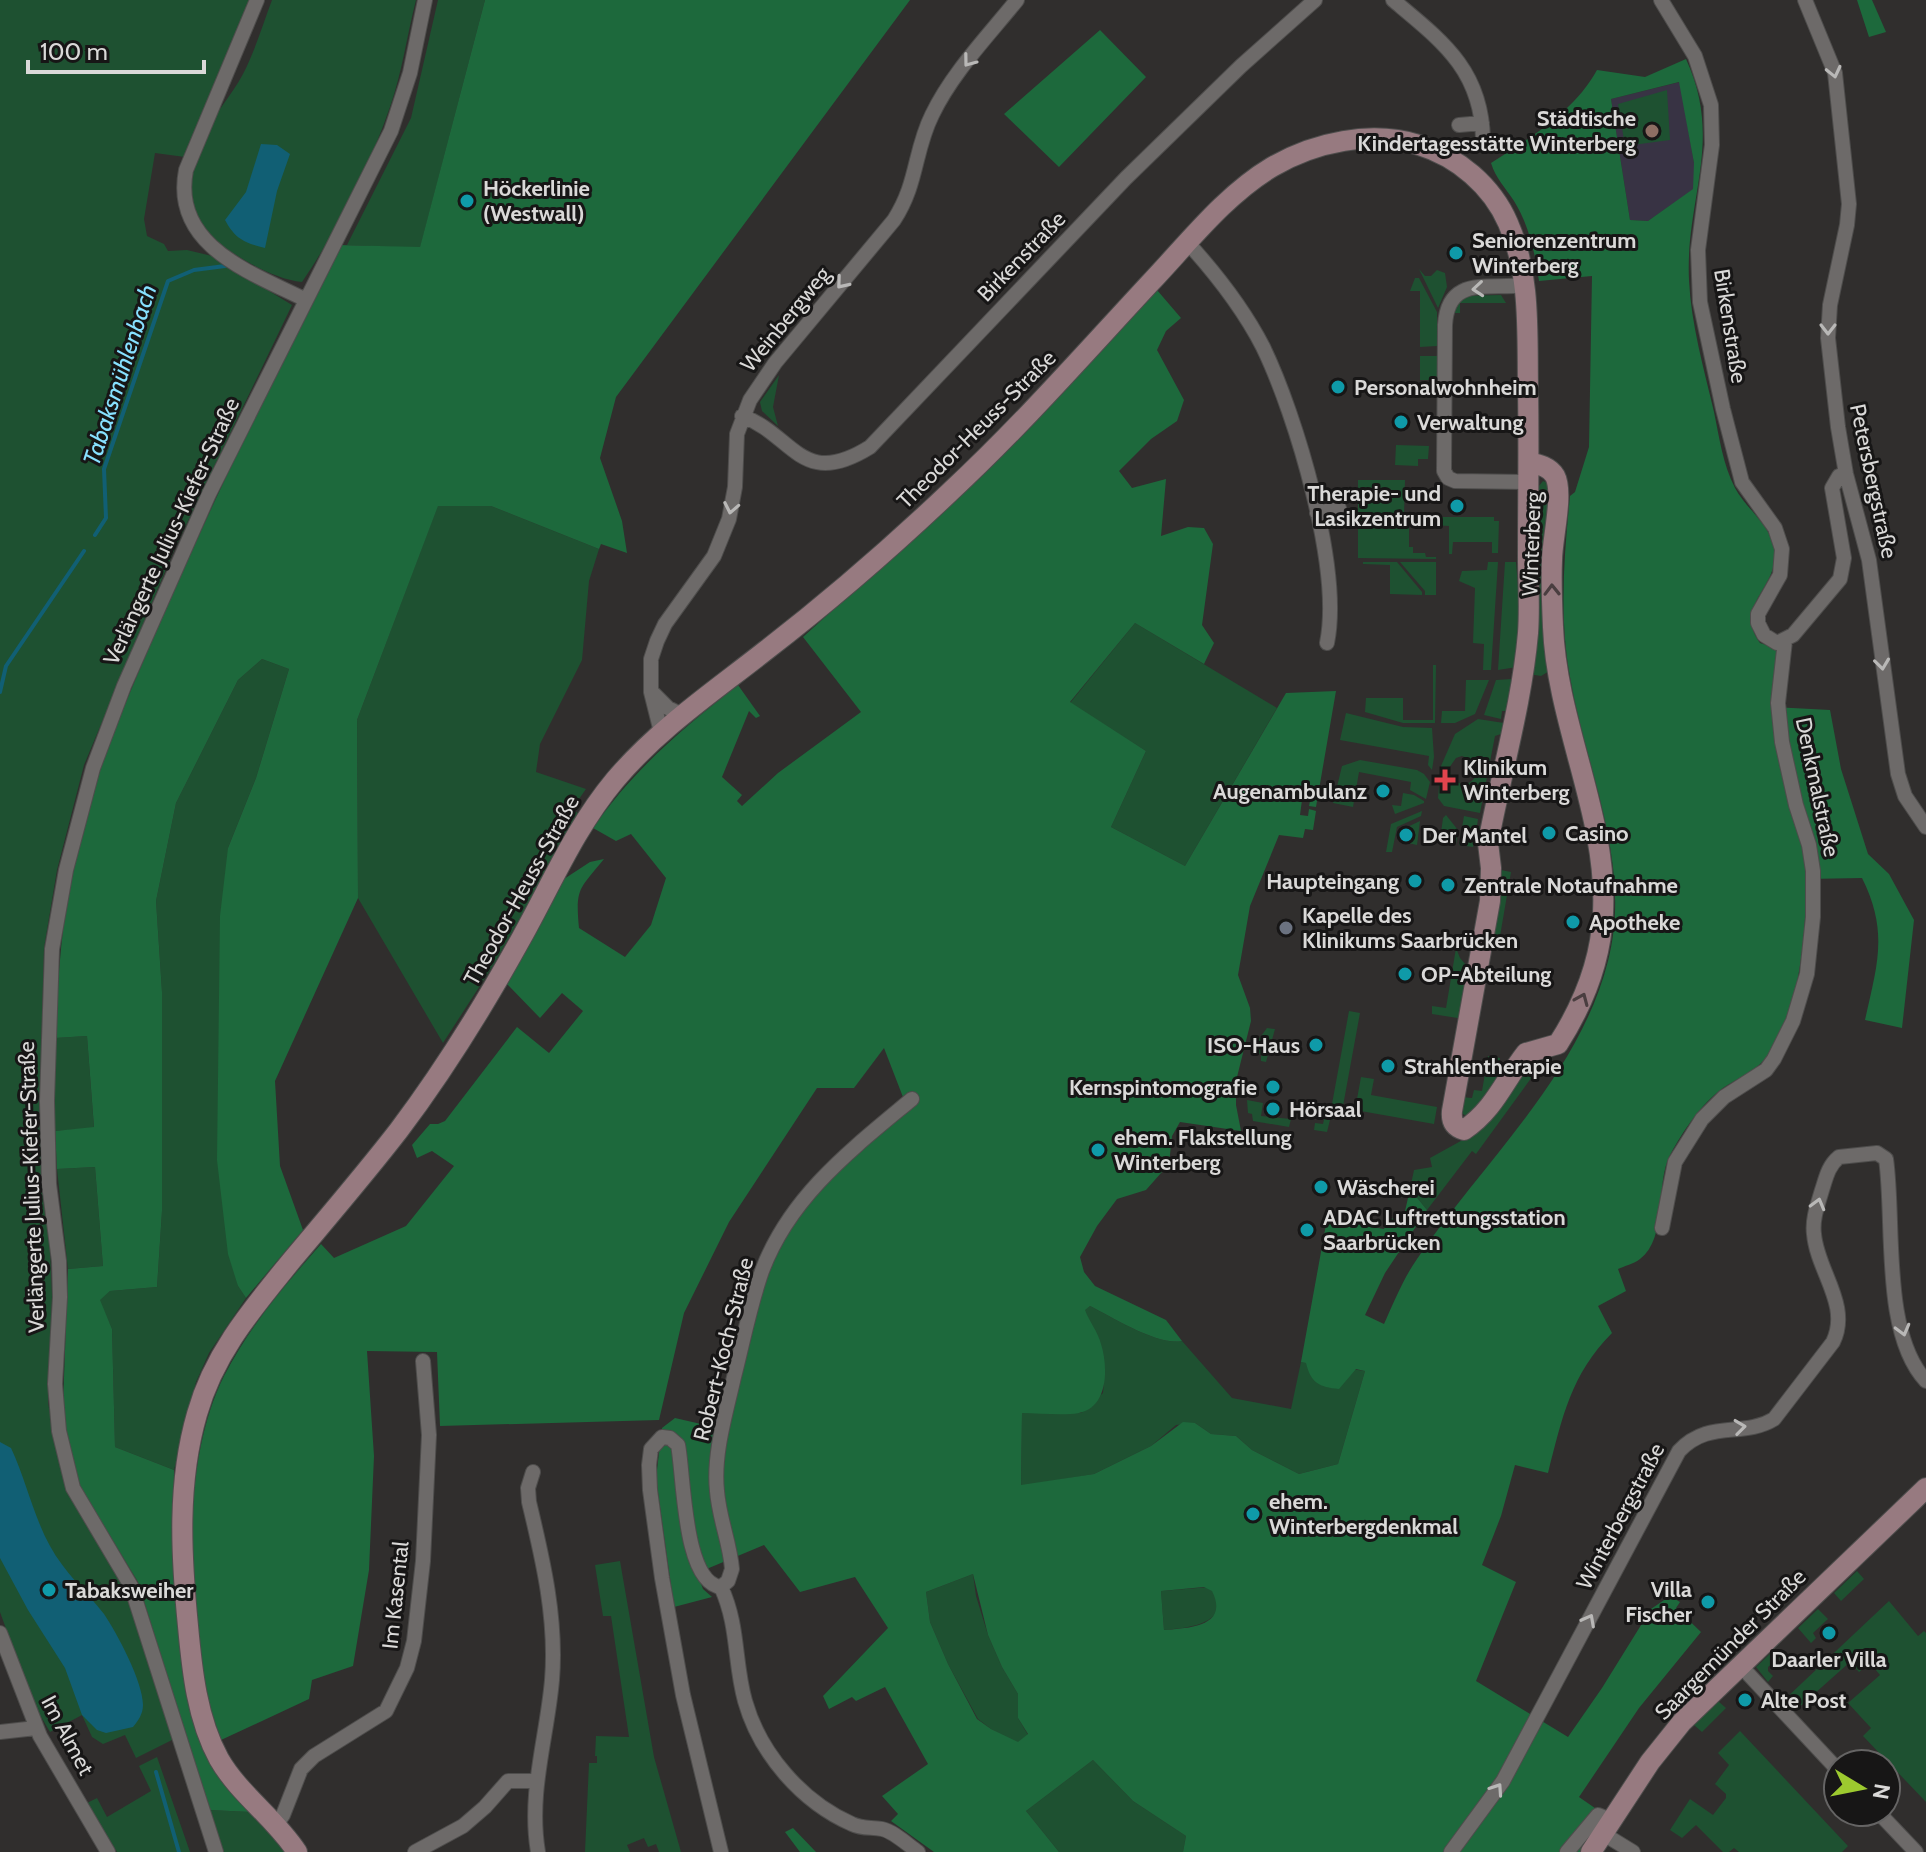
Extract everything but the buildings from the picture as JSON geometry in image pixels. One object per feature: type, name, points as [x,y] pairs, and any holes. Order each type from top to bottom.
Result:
[{"type":"street","points":[[257,0],[186,170],[183,198],[213,251],[306,300]]},
{"type":"street","name":"Verlängerte Julius-Kiefer-Straße","points":[[216,1852],[131,1586],[73,1488],[59,1431],[55,1384],[59,1261],[49,1184],[47,1101],[52,949],[66,870],[93,768],[124,686],[209,494],[398,113],[425,0]]},
{"type":"street","name":"Weinbergweg","points":[[661,732],[651,691],[651,659],[665,624],[714,556],[729,519],[735,487],[735,449],[742,416],[755,390],[775,363],[894,220],[910,194],[925,134],[940,99],[1017,0]]},
{"type":"street","name":"Birkenstraße","points":[[742,416],[765,428],[792,452],[817,462],[844,460],[870,447],[1136,167],[1315,0]]},
{"type":"street","points":[[1393,0],[1451,50],[1472,82],[1483,140]]},
{"type":"street","name":"Birkenstraße","points":[[1661,0],[1695,56],[1711,105],[1712,145],[1698,250],[1698,280],[1711,358],[1742,482],[1775,528],[1782,549],[1780,575],[1758,614],[1758,623],[1764,635],[1781,642]]},
{"type":"street","name":"Petersbergstraße","points":[[1805,0],[1835,73],[1849,204],[1828,319],[1838,427],[1846,474],[1867,545],[1898,774],[1905,796],[1926,827]]},
{"type":"street","points":[[1459,125],[1482,123]]},
{"type":"street","name":"Theodor-Heuss-Straße","points":[[297,1852],[221,1762],[207,1731],[193,1677],[181,1535],[190,1444],[202,1396],[224,1347],[258,1300],[374,1163],[433,1084],[499,977],[573,837],[627,766],[661,732],[810,616],[941,501],[1237,193],[1283,161],[1338,142],[1399,140],[1446,157],[1473,175],[1505,215],[1525,285],[1529,472]]},
{"type":"street","points":[[1188,243],[1226,288],[1262,346],[1290,416],[1317,513],[1330,604],[1327,643]]},
{"type":"street","points":[[1525,285],[1458,291],[1451,297],[1445,313],[1444,471],[1448,478],[1455,481],[1529,472]]},
{"type":"street","name":"Winterberg","points":[[1550,471],[1558,487],[1552,573],[1557,668],[1565,715],[1597,839],[1602,870],[1603,928],[1590,980],[1558,1044],[1526,1053],[1493,1104],[1464,1130],[1457,1128],[1451,1117],[1490,901],[1488,843],[1527,641],[1529,472],[1550,471]]},
{"type":"street","points":[[1781,642],[1840,579],[1844,558],[1832,488],[1839,476],[1846,474]]},
{"type":"street","points":[[1317,513],[1339,508]]},
{"type":"street","name":"Denkmalstraße","points":[[1662,1228],[1675,1162],[1702,1119],[1724,1097],[1766,1070],[1774,1059],[1793,1021],[1807,974],[1813,917],[1813,871],[1782,742],[1778,703],[1781,642]]},
{"type":"street","points":[[651,691],[668,708],[682,715]]},
{"type":"street","name":"Robert-Koch-Straße","points":[[721,1852],[683,1695],[650,1490],[651,1449],[662,1437],[670,1438],[678,1445],[684,1509],[694,1550],[705,1580],[721,1587],[728,1581],[732,1569],[717,1492],[717,1461],[726,1412],[762,1273],[774,1244],[809,1191],[830,1168],[912,1099]]},
{"type":"street","name":"Winterbergstraße","points":[[1451,1852],[1503,1781],[1679,1451],[1688,1441],[1704,1432],[1765,1425],[1774,1419],[1833,1342],[1838,1332],[1839,1312],[1817,1251],[1814,1223],[1829,1169],[1839,1157],[1877,1153],[1886,1159],[1894,1291],[1906,1344],[1916,1369],[1926,1381]]},
{"type":"street","name":"Im Kasental","points":[[276,1825],[301,1769],[314,1756],[386,1711],[407,1668],[419,1605],[429,1435],[423,1361]]},
{"type":"street","points":[[533,1472],[528,1488],[529,1502],[548,1590],[552,1675],[536,1781],[534,1818],[538,1852]]},
{"type":"street","name":"Saargemünder Straße","points":[[1591,1852],[1662,1746],[1694,1709],[1926,1488]]},
{"type":"street","points":[[721,1587],[734,1620],[746,1703],[763,1742],[782,1770],[796,1786],[841,1819],[871,1830],[883,1829],[918,1852]]},
{"type":"street","name":"Im Almet","points":[[0,1633],[36,1728],[108,1852]]},
{"type":"street","points":[[1739,1664],[1822,1753]]},
{"type":"street","points":[[0,1732],[36,1728]]},
{"type":"street","points":[[415,1852],[463,1826],[508,1781],[536,1781]]},
{"type":"street","points":[[1567,1852],[1598,1815],[1633,1852]]},
{"type":"street","points":[[1893,1828],[1916,1852]]},
{"type":"shaded area","name":"Städtische Kindertagesstätte Winterberg","points":[[1680,82],[1694,163],[1694,189],[1648,221],[1630,220],[1611,99]]},
{"type":"green space","points":[[0,0],[250,0],[185,157],[155,153],[144,219],[147,236],[164,244],[168,251],[187,250],[212,256],[292,305],[175,548],[84,765],[57,870],[44,948],[39,1121],[52,1296],[48,1403],[68,1490],[125,1588],[174,1739],[136,1758],[125,1735],[103,1744],[92,1737],[82,1715],[50,1732],[33,1703],[0,1612]]},
{"type":"green space","points":[[272,0],[416,0],[398,81],[382,130],[352,198],[302,282],[264,271],[216,240],[197,216],[190,189],[201,141],[243,74]]},
{"type":"green space","points":[[438,0],[485,0],[420,248],[347,245],[411,118]]},
{"type":"green space","points":[[485,0],[910,0],[616,397],[600,458],[622,521],[627,553],[601,544],[599,549],[491,506],[438,506],[357,720],[358,898],[275,1081],[280,1166],[303,1230],[246,1298],[238,1286],[228,1254],[217,1160],[220,916],[228,848],[256,778],[289,669],[262,659],[238,680],[176,803],[156,901],[162,992],[162,1211],[157,1287],[110,1291],[100,1300],[112,1329],[115,1447],[174,1470],[173,1571],[185,1678],[251,1812],[209,1810],[138,1582],[79,1485],[66,1430],[63,1405],[68,1269],[103,1266],[95,1167],[57,1169],[55,1131],[94,1127],[87,1036],[55,1038],[60,956],[71,875],[87,809],[135,681],[226,477],[338,245],[420,247]]},
{"type":"green space","points":[[1857,0],[1872,0],[1886,32],[1869,37]]},
{"type":"green space","points":[[1100,30],[1146,77],[1059,167],[1004,114]]},
{"type":"green space","points":[[1686,59],[1697,89],[1703,144],[1689,251],[1690,297],[1698,346],[1727,470],[1740,496],[1768,531],[1774,548],[1771,574],[1751,617],[1760,643],[1779,649],[1774,707],[1830,710],[1841,769],[1868,854],[1889,874],[1914,920],[1902,1028],[1865,1020],[1878,949],[1876,915],[1870,897],[1862,878],[1807,879],[1798,978],[1784,1027],[1759,1065],[1715,1094],[1700,1110],[1670,1155],[1654,1238],[1649,1250],[1640,1259],[1618,1269],[1626,1291],[1598,1306],[1612,1333],[1577,1381],[1548,1473],[1515,1465],[1501,1516],[1482,1565],[1516,1582],[1476,1681],[1568,1737],[1651,1609],[1670,1596],[1680,1602],[1676,1608],[1701,1632],[1639,1708],[1579,1797],[1605,1815],[1580,1852],[1183,1852],[1186,1836],[1133,1801],[1093,1760],[1026,1811],[1059,1852],[934,1852],[891,1821],[898,1814],[882,1796],[928,1764],[885,1687],[856,1701],[852,1697],[829,1709],[823,1696],[888,1628],[855,1577],[800,1592],[764,1545],[697,1573],[703,1589],[712,1597],[674,1607],[656,1478],[662,1428],[675,1418],[727,1430],[767,1275],[779,1246],[801,1211],[830,1176],[908,1110],[884,1048],[854,1088],[817,1088],[729,1222],[684,1313],[659,1420],[440,1426],[437,1352],[367,1351],[374,1456],[369,1570],[353,1666],[312,1680],[309,1699],[221,1740],[204,1684],[197,1641],[192,1524],[195,1484],[210,1409],[244,1341],[321,1244],[334,1258],[406,1226],[454,1166],[432,1151],[417,1158],[412,1145],[430,1124],[445,1121],[517,1027],[549,1053],[583,1011],[562,993],[540,1018],[507,984],[564,879],[590,862],[604,859],[581,889],[579,928],[625,957],[651,925],[666,878],[631,834],[616,841],[593,828],[625,787],[678,734],[738,685],[760,716],[756,718],[749,711],[722,777],[742,795],[737,801],[742,806],[778,773],[861,712],[803,637],[966,490],[1157,290],[1181,318],[1166,331],[1157,350],[1184,400],[1177,421],[1151,439],[1119,471],[1132,488],[1166,479],[1161,536],[1188,527],[1204,528],[1213,544],[1202,625],[1214,643],[1204,664],[1135,623],[1070,702],[1146,751],[1111,827],[1185,866],[1286,693],[1336,691],[1316,807],[1309,806],[1310,801],[1302,800],[1300,815],[1308,816],[1309,809],[1316,811],[1313,830],[1305,829],[1303,838],[1279,835],[1250,906],[1238,975],[1250,1008],[1251,1021],[1236,1081],[1241,1131],[1180,1122],[1172,1136],[1169,1164],[1146,1190],[1117,1199],[1080,1257],[1084,1272],[1095,1286],[1166,1320],[1182,1341],[1148,1335],[1090,1306],[1085,1310],[1103,1353],[1105,1374],[1101,1394],[1096,1403],[1079,1413],[1022,1413],[1021,1485],[1094,1474],[1151,1446],[1183,1422],[1195,1423],[1211,1434],[1236,1436],[1252,1450],[1299,1474],[1338,1464],[1365,1371],[1356,1369],[1339,1389],[1317,1383],[1306,1363],[1301,1362],[1327,1219],[1384,1229],[1387,1218],[1403,1220],[1410,1189],[1427,1210],[1385,1273],[1365,1315],[1384,1324],[1417,1259],[1552,1081],[1594,1003],[1608,961],[1614,925],[1615,889],[1611,853],[1570,677],[1564,609],[1570,496],[1575,492],[1589,447],[1592,276],[1539,281],[1524,220],[1491,163],[1563,111],[1597,70],[1645,77]],"holes":[[[1679,82],[1694,163],[1693,189],[1648,221],[1630,220],[1611,99]],[[973,1574],[988,1635],[1018,1694],[1018,1718],[1028,1734],[1018,1742],[977,1719],[930,1622],[926,1592]],[[1204,1587],[1212,1591],[1215,1612],[1211,1619],[1203,1623],[1164,1630],[1161,1591]]]},
{"type":"green space","points":[[1667,90],[1670,140],[1625,146],[1618,104]]},
{"type":"green space","points":[[1419,269],[1425,276],[1431,276],[1437,270],[1445,273],[1447,287],[1438,308]]},
{"type":"green space","points":[[1415,278],[1419,278],[1437,312],[1437,346],[1420,347],[1420,291],[1410,291]]},
{"type":"green space","points":[[1501,295],[1506,303],[1460,303],[1460,313],[1449,313],[1459,296]]},
{"type":"green space","points":[[1420,356],[1437,356],[1437,380],[1420,380]]},
{"type":"green space","points":[[779,375],[773,407],[778,426],[762,411],[760,402]]},
{"type":"green space","points":[[1396,445],[1429,446],[1428,459],[1418,459],[1418,466],[1395,465]]},
{"type":"green space","points":[[1358,480],[1405,480],[1404,516],[1409,525],[1409,547],[1413,547],[1413,553],[1425,553],[1426,557],[1436,559],[1358,558]]},
{"type":"green space","points":[[1543,481],[1552,485],[1551,670],[1541,676],[1528,674],[1538,487]]},
{"type":"green space","points":[[438,505],[491,506],[599,549],[589,581],[582,660],[540,744],[536,772],[586,789],[572,809],[579,814],[494,964],[443,1043],[358,898],[357,720]]},
{"type":"green space","points":[[1432,517],[1494,517],[1494,521],[1499,521],[1498,553],[1492,553],[1492,542],[1453,542],[1452,554],[1449,554],[1449,526],[1431,525]]},
{"type":"green space","points":[[1363,562],[1397,562],[1422,595],[1390,594],[1390,565]]},
{"type":"green space","points":[[1400,562],[1436,562],[1436,595],[1425,595],[1425,591]]},
{"type":"green space","points":[[1488,562],[1498,562],[1491,670],[1483,670],[1484,644],[1473,643],[1475,588],[1459,581],[1462,571],[1487,570]]},
{"type":"green space","points":[[1505,562],[1516,562],[1521,624],[1517,667],[1498,670]]},
{"type":"green space","points":[[1135,623],[1277,708],[1185,866],[1111,827],[1146,751],[1070,703]]},
{"type":"green space","points":[[262,659],[289,669],[256,778],[228,848],[238,1286],[246,1298],[209,1353],[196,1382],[174,1470],[115,1447],[112,1329],[99,1300],[110,1291],[157,1287],[162,1211],[162,992],[156,901],[176,803],[238,680]]},
{"type":"green space","points":[[1433,665],[1436,665],[1435,723],[1403,723],[1365,712],[1366,698],[1403,698],[1403,720],[1433,720]]},
{"type":"green space","points":[[1512,679],[1506,711],[1502,711],[1501,719],[1484,715],[1496,680]]},
{"type":"green space","points":[[1466,680],[1489,680],[1475,714],[1455,723],[1441,723],[1442,711],[1465,711]]},
{"type":"green space","points":[[1346,713],[1403,727],[1432,728],[1432,770],[1428,765],[1429,756],[1340,740]]},
{"type":"green space","points":[[1478,719],[1504,723],[1501,734],[1495,736],[1480,813],[1444,806],[1438,798],[1441,766],[1455,734]],"holes":[[[1462,756],[1474,761],[1477,772],[1471,781],[1464,785],[1452,780],[1449,768],[1456,758]]]},
{"type":"green space","points":[[1360,760],[1417,770],[1424,774],[1430,782],[1426,799],[1410,790],[1411,782],[1359,772],[1353,807],[1333,803],[1342,766]]},
{"type":"green space","points":[[1403,793],[1414,795],[1424,803],[1395,814],[1392,805],[1401,806]]},
{"type":"green space","points":[[1422,811],[1421,816],[1397,827],[1392,852],[1386,852],[1391,824]]},
{"type":"green space","points":[[1446,815],[1458,830],[1456,844],[1440,840]]},
{"type":"green space","points":[[1464,816],[1478,819],[1479,833],[1476,833],[1473,847],[1459,845]]},
{"type":"green space","points":[[1420,821],[1417,845],[1399,841],[1401,830]]},
{"type":"green space","points":[[1501,870],[1511,872],[1499,942],[1492,941]]},
{"type":"green space","points":[[1456,948],[1471,971],[1464,1019],[1432,1014],[1432,1006],[1446,1008]]},
{"type":"green space","points":[[1349,1011],[1360,1013],[1341,1117],[1330,1120],[1327,1132],[1314,1130],[1315,1123],[1323,1124],[1325,1115],[1330,1115]]},
{"type":"green space","points":[[1267,1028],[1275,1029],[1266,1062],[1261,1061],[1261,1054],[1254,1053],[1258,1040]]},
{"type":"green space","points":[[87,1036],[94,1128],[55,1131],[55,1038]]},
{"type":"green space","points":[[1488,1056],[1500,1058],[1496,1080],[1498,1089],[1466,1116],[1460,1112],[1461,1097],[1472,1098],[1474,1090],[1482,1091]]},
{"type":"green space","points":[[1527,1063],[1537,1070],[1476,1154],[1472,1151],[1427,1210],[1410,1189],[1414,1170],[1432,1167],[1430,1158],[1468,1137]]},
{"type":"green space","points":[[1361,1077],[1374,1079],[1371,1095],[1437,1107],[1434,1124],[1355,1110]]},
{"type":"green space","points":[[1247,1100],[1263,1103],[1261,1116],[1291,1119],[1289,1127],[1253,1121],[1252,1114],[1248,1113]]},
{"type":"green space","points":[[95,1167],[103,1266],[68,1269],[57,1169]]},
{"type":"green space","points":[[1090,1306],[1148,1335],[1182,1341],[1232,1398],[1291,1409],[1301,1362],[1365,1371],[1338,1464],[1299,1474],[1252,1450],[1236,1436],[1211,1434],[1195,1423],[1176,1425],[1151,1446],[1094,1474],[1021,1486],[1022,1413],[1081,1413],[1103,1393],[1101,1350],[1084,1310]]},
{"type":"green space","points":[[620,1561],[654,1757],[681,1852],[659,1852],[656,1844],[648,1847],[644,1838],[627,1845],[630,1852],[585,1852],[589,1763],[597,1763],[596,1736],[629,1737],[611,1616],[603,1616],[595,1565]]},
{"type":"green space","points":[[1857,1571],[1864,1579],[1841,1601],[1834,1593]]},
{"type":"green space","points":[[973,1574],[988,1635],[1018,1694],[1018,1718],[1028,1735],[1018,1743],[978,1719],[948,1664],[930,1622],[926,1592]]},
{"type":"green space","points":[[1210,1587],[1216,1599],[1217,1609],[1213,1616],[1196,1625],[1164,1630],[1161,1591]]},
{"type":"green space","points":[[1889,1601],[1918,1636],[1924,1631],[1926,1633],[1926,1802],[1902,1777],[1902,1748],[1874,1748],[1863,1736],[1871,1728],[1848,1703],[1880,1675],[1870,1663],[1859,1672],[1850,1662],[1795,1711],[1784,1700]]},
{"type":"green space","points":[[1818,1609],[1828,1619],[1813,1633],[1816,1638],[1811,1643],[1798,1628]]},
{"type":"green space","points":[[1774,1650],[1781,1657],[1768,1667],[1773,1676],[1768,1682],[1756,1667]]},
{"type":"green space","points":[[1718,1701],[1726,1708],[1702,1732],[1694,1725]]},
{"type":"green space","points":[[1740,1731],[1822,1818],[1822,1828],[1831,1828],[1848,1846],[1842,1852],[1739,1852],[1734,1848],[1723,1852],[1696,1825],[1682,1838],[1670,1830],[1690,1799],[1713,1815],[1726,1798],[1726,1794],[1715,1784],[1729,1765],[1718,1753]]},
{"type":"green space","points":[[157,1757],[190,1852],[117,1852],[87,1803],[97,1798],[107,1817],[151,1791],[139,1766]]},
{"type":"green space","points":[[1093,1760],[1133,1801],[1186,1836],[1183,1852],[1059,1852],[1026,1811]]},
{"type":"green space","points":[[209,1810],[251,1812],[287,1852],[224,1852]]},
{"type":"green space","points":[[793,1828],[816,1852],[800,1852],[785,1832]]},
{"type":"water","points":[[261,144],[277,145],[290,154],[277,191],[265,248],[241,239],[225,220],[246,192]]},
{"type":"water","name":"Tabaksweiher","points":[[0,1442],[11,1448],[44,1534],[56,1555],[104,1614],[128,1658],[139,1684],[143,1705],[133,1727],[106,1733],[97,1730],[82,1715],[65,1668],[0,1558]]},
{"type":"waterway","name":"Tabaksmühlenbach","points":[[95,535],[106,518],[104,469],[168,281],[194,270],[225,266]]},
{"type":"waterway","name":"Tabaksmühlenbach","points":[[0,692],[6,666],[84,551]]},
{"type":"waterway","name":"Tabaksmühlenbach","points":[[156,1772],[179,1852]]},
{"type":"place","name":"Städtische Kindertagesstätte Winterberg","points":[[1652,131]]},
{"type":"place","name":"Höckerlinie (Westwall)","points":[[467,201]]},
{"type":"place","name":"Seniorenzentrum Winterberg","points":[[1456,253]]},
{"type":"place","name":"Personalwohnheim","points":[[1338,387]]},
{"type":"place","name":"Verwaltung","points":[[1401,422]]},
{"type":"place","name":"Therapie- und Lasikzentrum","points":[[1457,506]]},
{"type":"place","name":"Klinikum Winterberg","points":[[1445,780]]},
{"type":"place","name":"Augenambulanz","points":[[1383,791]]},
{"type":"place","name":"Casino","points":[[1549,833]]},
{"type":"place","name":"Der Mantel","points":[[1406,835]]},
{"type":"place","name":"Haupteingang","points":[[1415,881]]},
{"type":"place","name":"Zentrale Notaufnahme","points":[[1448,885]]},
{"type":"place","name":"Apotheke","points":[[1573,922]]},
{"type":"place","name":"Kapelle des Klinikums Saarbrücken","points":[[1286,928]]},
{"type":"place","name":"OP-Abteilung","points":[[1405,974]]},
{"type":"place","name":"ISO-Haus","points":[[1316,1045]]},
{"type":"place","name":"Strahlentherapie","points":[[1388,1066]]},
{"type":"place","name":"Kernspintomografie","points":[[1273,1087]]},
{"type":"place","name":"Hörsaal","points":[[1273,1109]]},
{"type":"place","name":"ehem. Flakstellung Winterberg","points":[[1098,1150]]},
{"type":"place","name":"Wäscherei","points":[[1321,1187]]},
{"type":"place","name":"ADAC Luftrettungsstation Saarbrücken","points":[[1307,1230]]},
{"type":"place","name":"ehem. Winterbergdenkmal","points":[[1253,1514]]},
{"type":"place","name":"Tabaksweiher","points":[[49,1590]]},
{"type":"place","name":"Villa Fischer","points":[[1708,1602]]},
{"type":"place","name":"Daarler Villa","points":[[1829,1633]]},
{"type":"place","name":"Alte Post","points":[[1745,1700]]}]
